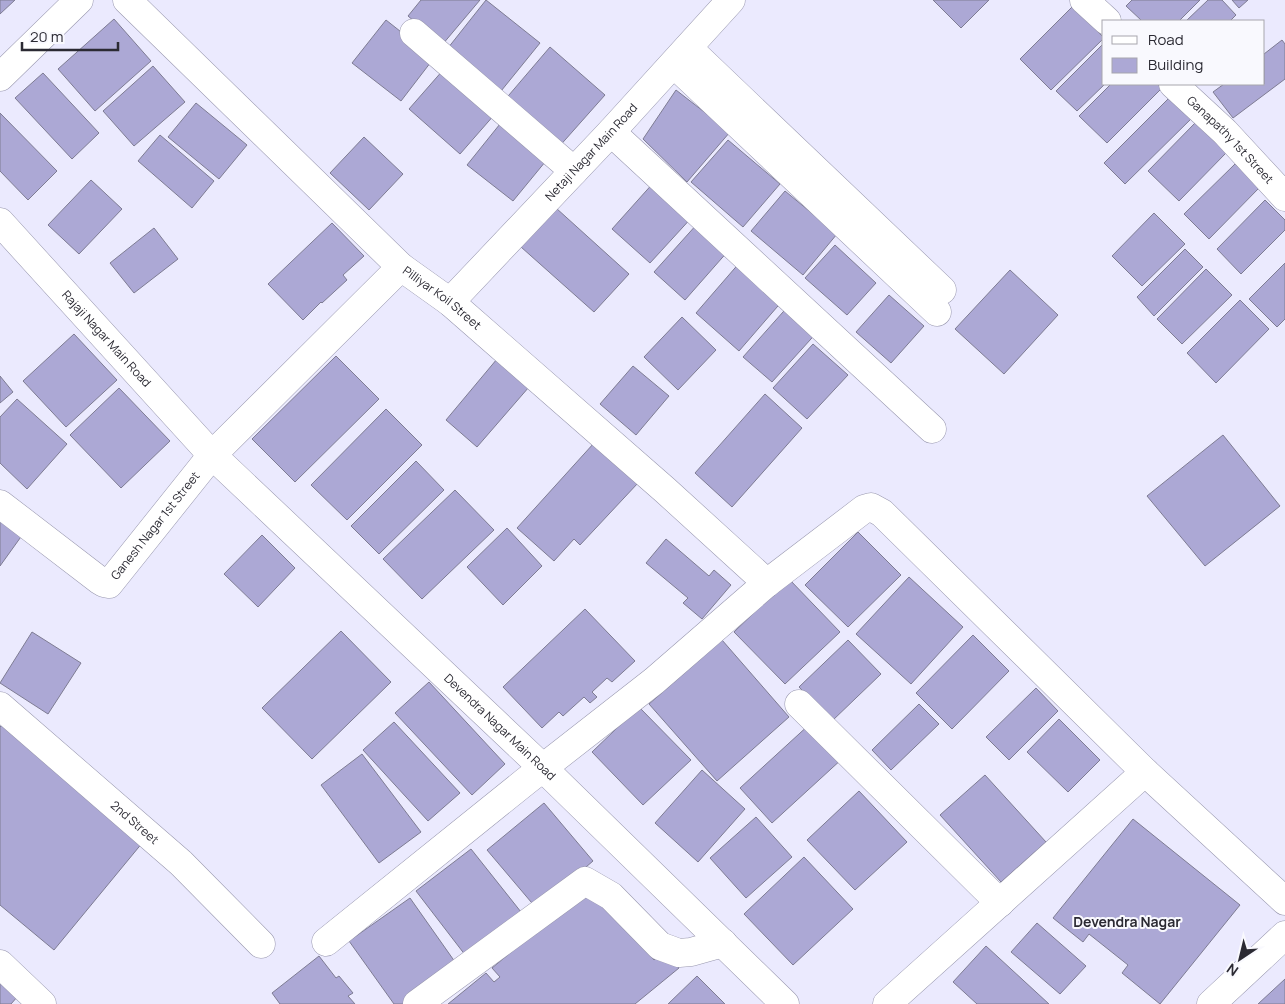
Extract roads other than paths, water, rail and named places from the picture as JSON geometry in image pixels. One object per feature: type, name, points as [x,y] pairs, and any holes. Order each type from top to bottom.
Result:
[{"type":"street","points":[[0,77],[78,0]]},
{"type":"street","name":"Pilliyar Koil Street","points":[[128,0],[400,267],[450,302],[665,490],[767,584]]},
{"type":"street","name":"Netaji Nagar Main Road","points":[[450,302],[611,132],[731,0]]},
{"type":"street","points":[[1084,0],[1106,20]]},
{"type":"street","points":[[414,33],[574,171]]},
{"type":"street","points":[[681,56],[939,301]]},
{"type":"street","name":"Ganapathy 1st Street","points":[[1175,85],[1225,132],[1285,197]]},
{"type":"street","points":[[611,132],[932,429]]},
{"type":"street","name":"Rajaji Nagar Main Road","points":[[0,222],[212,455]]},
{"type":"street","points":[[212,455],[400,267]]},
{"type":"street","name":"Ganesh Nagar 1st Street","points":[[0,504],[99,580],[109,584],[212,455]]},
{"type":"street","name":"Devendra Nagar Main Road","points":[[212,455],[543,768],[785,1004]]},
{"type":"street","points":[[326,942],[654,681],[767,584],[864,509],[871,507],[882,513],[1145,772],[1285,902]]},
{"type":"street","points":[[799,704],[1000,903]]},
{"type":"street","name":"2nd Street","points":[[0,706],[181,863],[261,944]]},
{"type":"street","points":[[887,1004],[1145,772]]},
{"type":"street","points":[[417,1004],[585,881],[611,896],[660,946],[679,953],[723,944]]},
{"type":"street","points":[[1210,1004],[1285,935]]},
{"type":"street","points":[[0,964],[42,1004]]},
{"type":"district","name":"Devendra Nagar","points":[[1127,922]]}]
